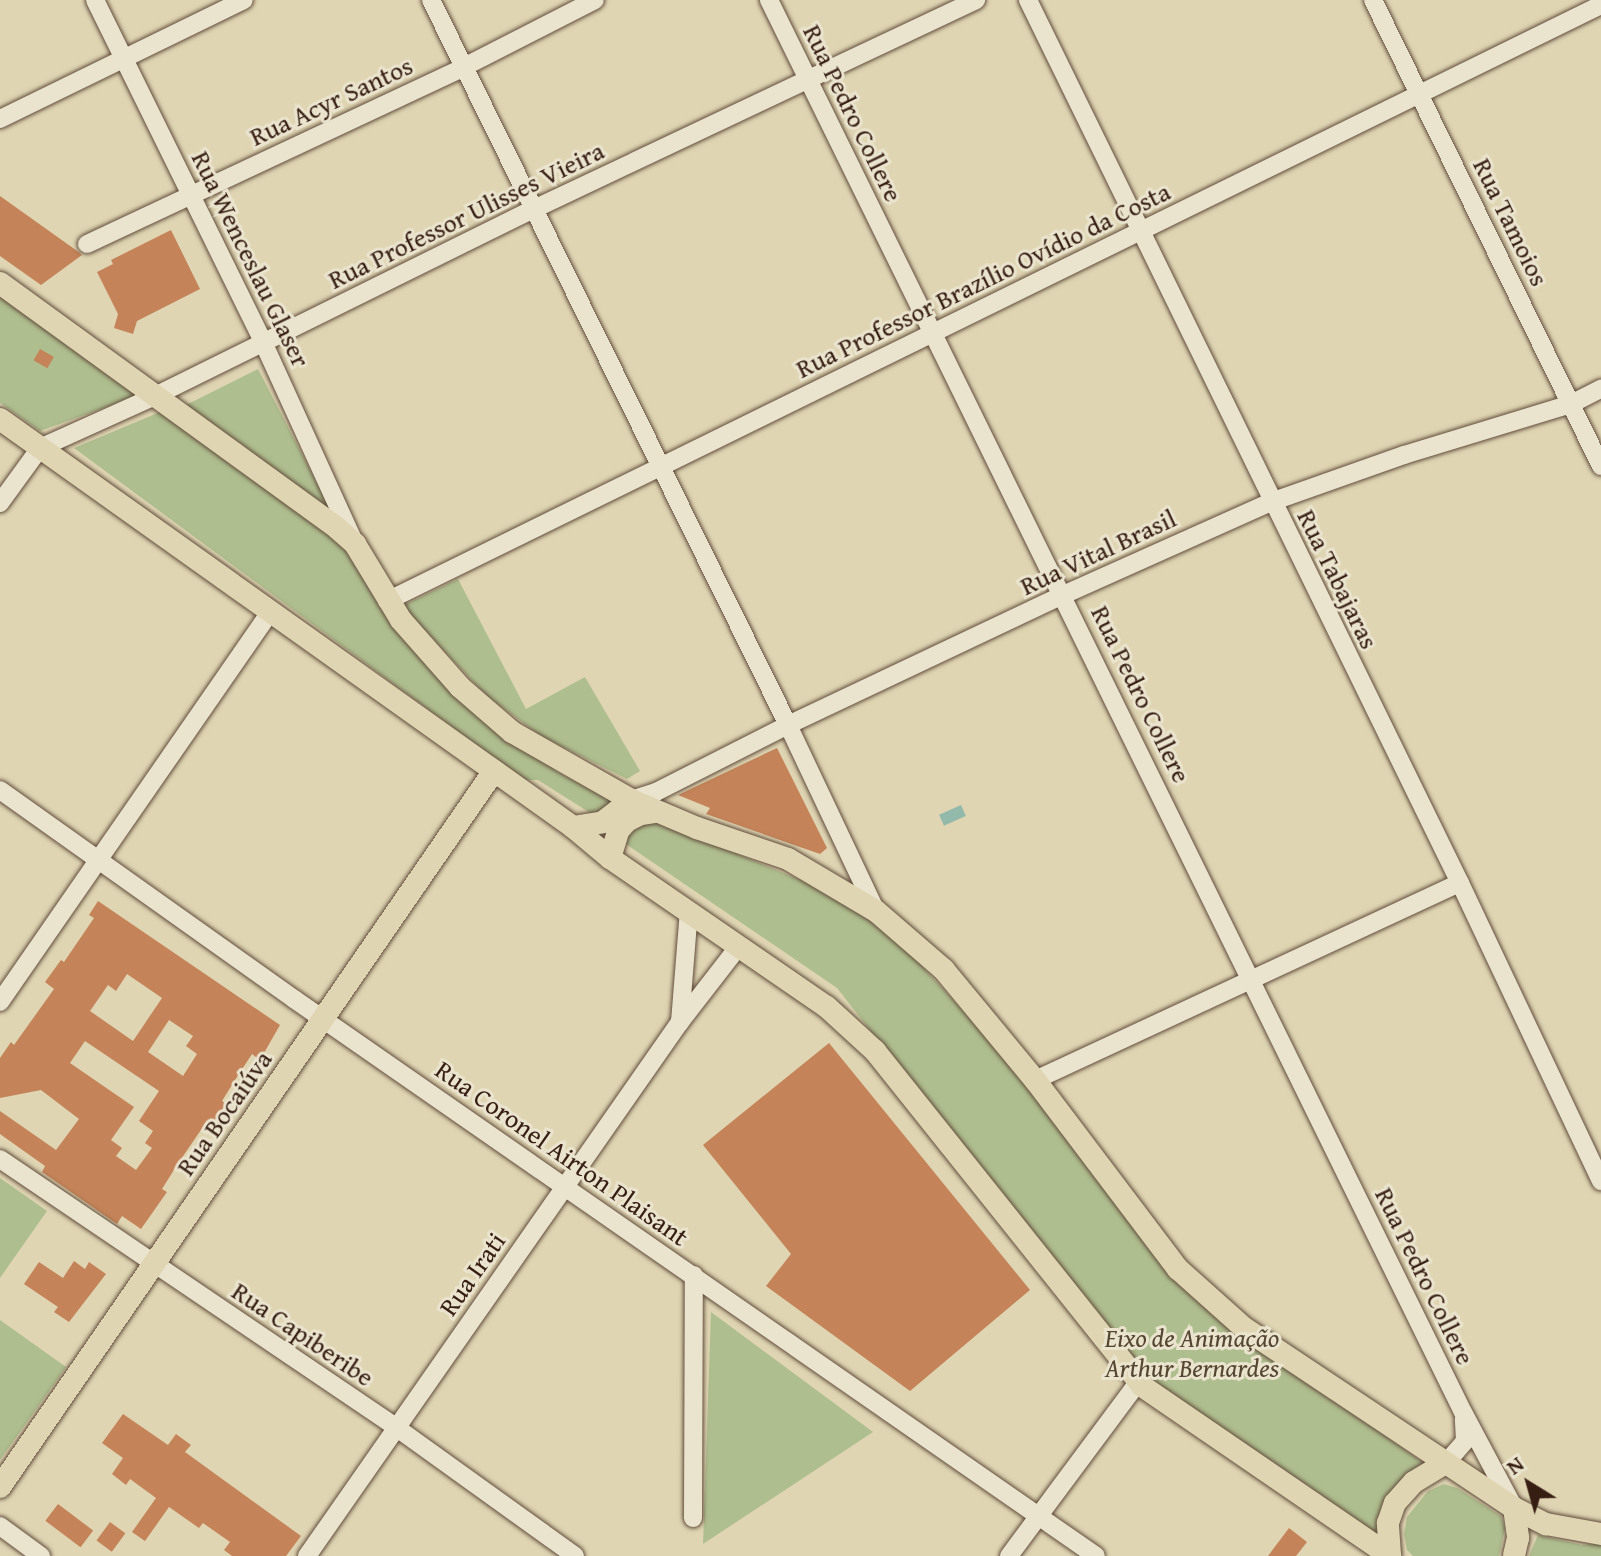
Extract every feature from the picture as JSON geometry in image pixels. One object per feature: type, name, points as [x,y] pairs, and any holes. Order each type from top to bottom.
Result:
[{"type":"main road","points":[[0,283],[355,544],[387,601],[460,687],[512,732],[631,800],[656,812],[788,859],[876,911],[944,970],[1035,1080],[1178,1269],[1216,1306],[1514,1508],[1546,1524],[1601,1534]]},
{"type":"main road","points":[[0,419],[573,827],[610,858],[827,1007],[875,1051],[1138,1382],[1390,1556]]},
{"type":"main road","name":"Rua Bocaiúva","points":[[0,1487],[494,771]]},
{"type":"main road","points":[[573,827],[603,822],[631,800]]},
{"type":"main road","points":[[610,858],[618,831],[627,821],[641,814],[656,812]]},
{"type":"main road","points":[[1390,1556],[1388,1523],[1395,1503],[1414,1482],[1446,1463]]},
{"type":"main road","points":[[1514,1508],[1518,1538],[1514,1556]]},
{"type":"street","name":"Rua Wenceslau Glaser","points":[[95,0],[263,342],[355,544]]},
{"type":"street","points":[[0,119],[244,0]]},
{"type":"street","points":[[431,0],[788,725],[876,911]]},
{"type":"street","name":"Rua Acyr Santos","points":[[87,244],[464,67],[595,0]]},
{"type":"street","name":"Rua Pedro Collere","points":[[769,0],[1463,1412],[1514,1508]]},
{"type":"street","name":"Rua Professor Ulisses Vieira","points":[[0,503],[40,448],[155,396],[534,209],[976,0]]},
{"type":"street","name":"Rua Tabajaras","points":[[1028,0],[1460,883],[1601,1181]]},
{"type":"street","name":"Rua Tamoios","points":[[1373,0],[1601,466]]},
{"type":"street","name":"Rua Professor Brazílio Ovídio da Costa","points":[[387,601],[1601,5]]},
{"type":"street","name":"Rua Vital Brasil","points":[[631,800],[656,792],[788,725],[1063,595],[1271,502],[1404,455],[1571,404],[1601,389]]},
{"type":"street","points":[[0,1002],[96,858],[271,611]]},
{"type":"street","name":"Rua Coronel Airton Plaisant","points":[[0,790],[323,1019],[1096,1556]]},
{"type":"street","points":[[1035,1080],[1253,982],[1460,883]]},
{"type":"street","points":[[680,1022],[689,911]]},
{"type":"street","name":"Rua Irati","points":[[307,1556],[680,1022],[739,946]]},
{"type":"street","name":"Rua Capiberibe","points":[[0,1159],[397,1428],[575,1556]]},
{"type":"street","points":[[693,1518],[694,1275]]},
{"type":"street","points":[[1009,1556],[1138,1382]]},
{"type":"street","points":[[1446,1463],[1465,1441],[1463,1412]]},
{"type":"street","points":[[0,1526],[41,1556]]},
{"type":"green space","points":[[0,289],[145,393],[40,431],[0,403]]},
{"type":"green space","points":[[258,369],[332,512],[186,405]]},
{"type":"green space","points":[[160,412],[350,551],[481,717],[559,773],[613,801],[595,816],[538,780],[524,780],[74,448]]},
{"type":"green space","points":[[458,579],[526,709],[585,677],[640,771],[627,779],[541,736],[486,695],[402,606]]},
{"type":"green space","name":"Eixo de Animação Arthur Bernardes","points":[[646,817],[840,896],[912,955],[1040,1096],[1192,1296],[1426,1465],[1381,1537],[1153,1384],[1120,1350],[837,988],[617,838]]},
{"type":"green space","points":[[0,1178],[47,1211],[0,1278]]},
{"type":"green space","points":[[711,1312],[873,1432],[703,1544]]},
{"type":"green space","points":[[0,1320],[66,1367],[0,1460]]},
{"type":"green space","points":[[1444,1484],[1457,1488],[1501,1516],[1505,1528],[1499,1556],[1413,1556],[1407,1550],[1404,1534],[1407,1517],[1428,1491]]},
{"type":"green space","points":[[1538,1535],[1582,1545],[1601,1543],[1601,1556],[1529,1556]]},
{"type":"shaded area","points":[[961,805],[966,816],[944,826],[939,815]]},
{"type":"building","points":[[0,196],[82,255],[41,285],[0,256]]},
{"type":"building","points":[[171,230],[200,289],[137,321],[133,334],[114,328],[118,314],[97,272],[113,264],[111,260]]},
{"type":"building","points":[[40,349],[54,357],[47,368],[34,360]]},
{"type":"building","points":[[777,748],[827,848],[820,854],[706,814],[710,808],[678,795]]},
{"type":"building","points":[[98,901],[280,1025],[260,1060],[252,1054],[222,1101],[226,1104],[210,1127],[205,1124],[177,1165],[162,1189],[167,1192],[141,1229],[122,1216],[117,1224],[42,1172],[45,1166],[0,1134],[0,1111],[56,1150],[79,1119],[41,1090],[0,1098],[0,1058],[11,1042],[14,1045],[54,989],[45,982],[61,960],[64,962],[94,918],[89,915]],"holes":[[[127,974],[162,998],[133,1041],[90,1011],[108,985],[116,991]],[[169,1020],[193,1036],[186,1046],[197,1054],[183,1076],[148,1052]],[[85,1041],[159,1091],[139,1121],[153,1131],[145,1143],[152,1148],[136,1170],[116,1156],[122,1148],[111,1140],[134,1107],[70,1063]]]},
{"type":"building","points":[[829,1043],[1030,1290],[910,1391],[766,1286],[791,1254],[703,1145]]},
{"type":"building","points":[[74,1261],[85,1269],[89,1262],[106,1274],[69,1322],[54,1312],[58,1307],[24,1284],[39,1262],[63,1278]]},
{"type":"building","points":[[123,1414],[168,1445],[176,1434],[191,1445],[185,1452],[301,1536],[286,1556],[232,1556],[224,1550],[230,1542],[203,1523],[199,1528],[169,1507],[145,1541],[132,1532],[156,1498],[130,1479],[126,1485],[112,1474],[123,1458],[102,1443]]},
{"type":"building","points":[[58,1504],[93,1530],[81,1547],[45,1521]]},
{"type":"building","points":[[110,1522],[125,1533],[112,1552],[96,1541]]},
{"type":"building","points":[[1289,1528],[1307,1542],[1296,1556],[1268,1556]]}]
